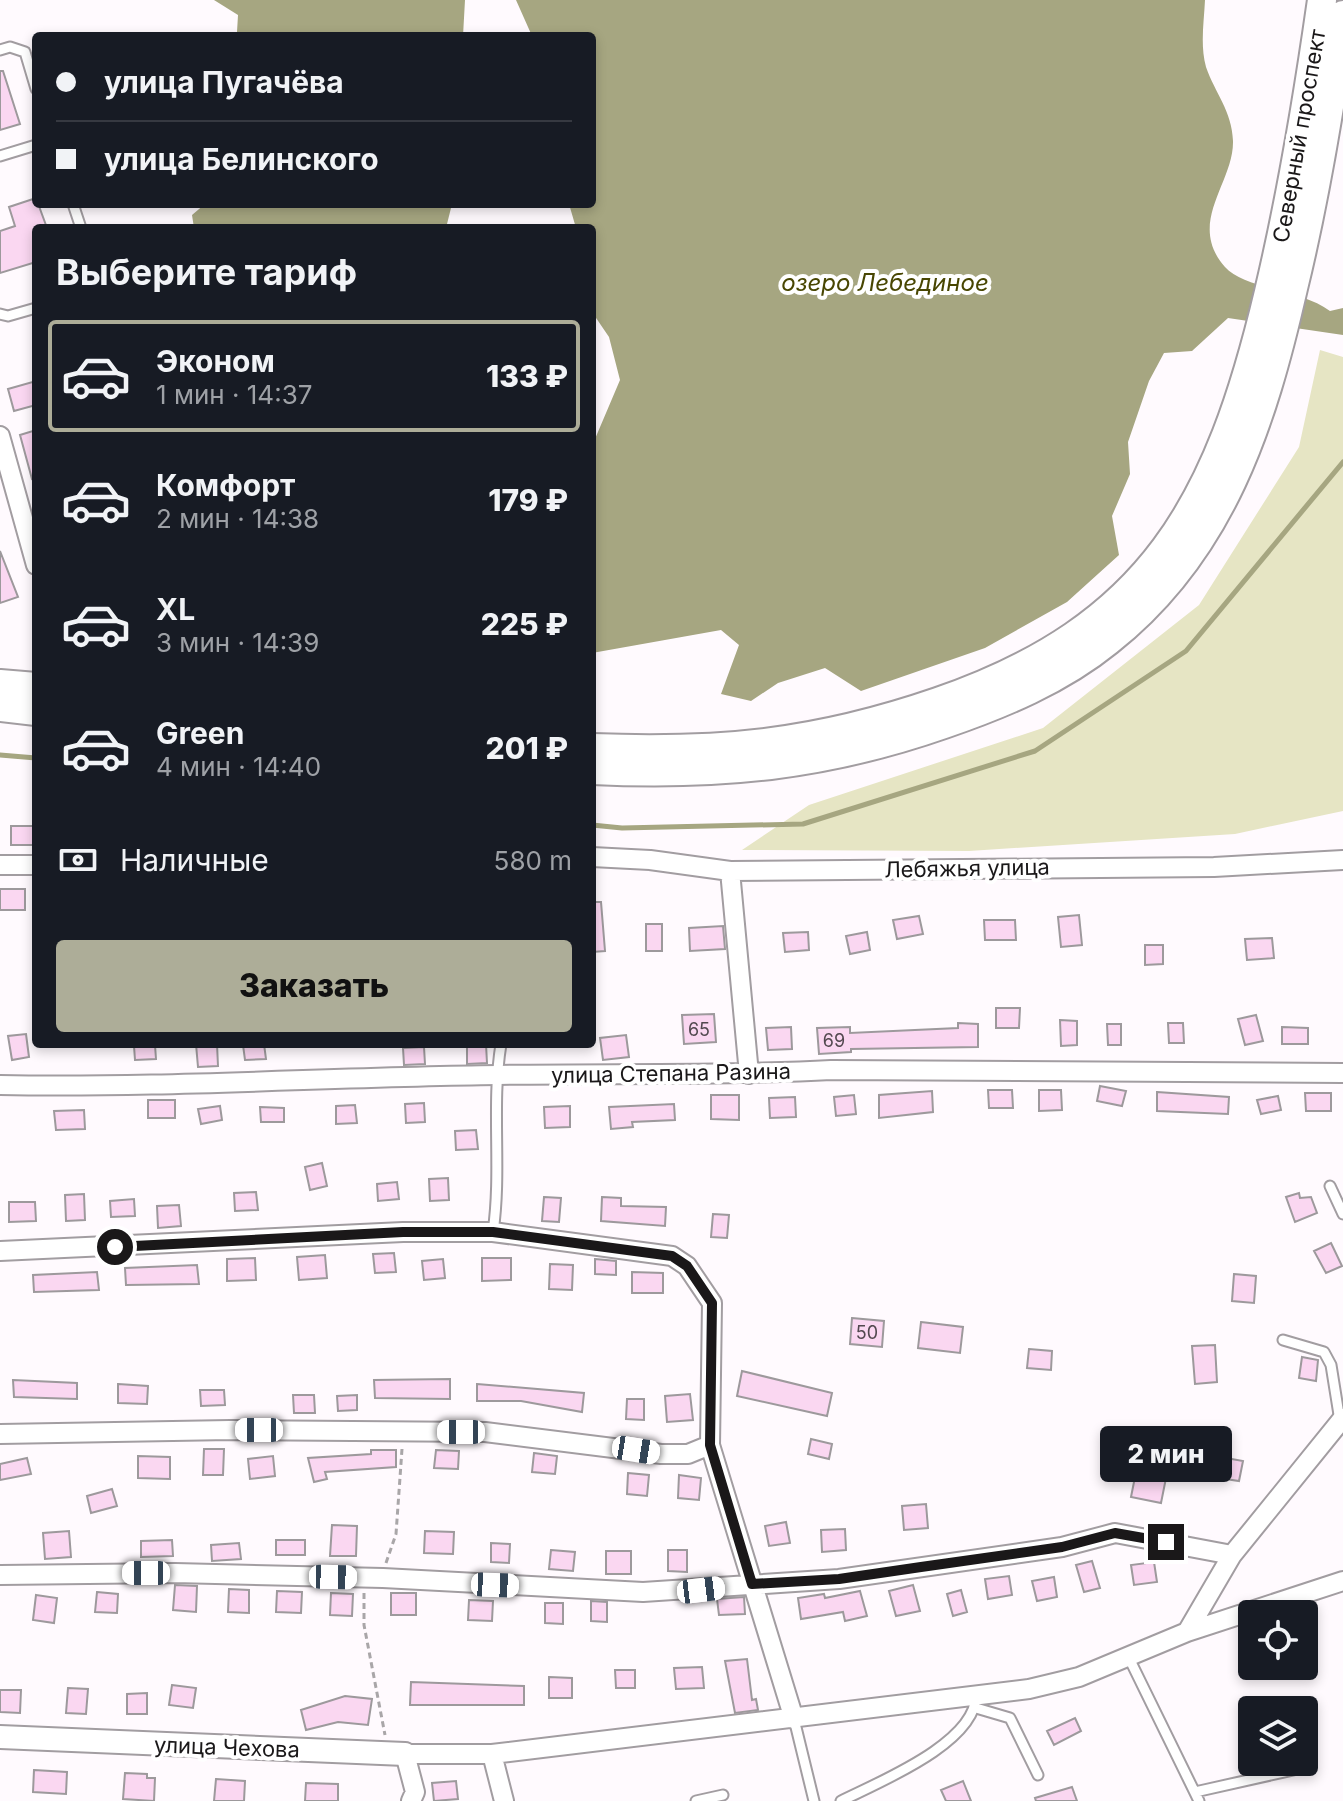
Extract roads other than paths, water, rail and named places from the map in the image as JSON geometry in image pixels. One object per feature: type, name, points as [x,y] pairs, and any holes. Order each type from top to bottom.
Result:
[{"type":"main road","name":"Северный проспект","points":[[1285,274],[1322,0]]},
{"type":"main road","name":"Северный проспект","points":[[1285,274],[1324,144],[1343,15]]},
{"type":"main road","points":[[596,770],[739,771],[833,757],[978,712],[1070,668],[1143,610],[1199,541],[1246,453],[1285,274]]},
{"type":"main road","points":[[596,748],[737,748],[828,735],[969,691],[1058,648],[1127,594],[1156,562],[1179,528],[1225,444],[1269,341]]},
{"type":"main road","points":[[0,684],[32,687]]},
{"type":"main road","points":[[0,707],[32,711]]},
{"type":"street","points":[[0,436],[5,473],[32,553]]},
{"type":"street","name":"Лебяжья улица","points":[[596,857],[650,860],[730,871],[1214,867],[1343,860]]},
{"type":"street","points":[[0,865],[32,865]]},
{"type":"street","points":[[730,871],[749,1074]]},
{"type":"street","name":"улица Степана Разина","points":[[0,1085],[96,1087],[496,1075],[749,1074],[831,1070],[1343,1073]]},
{"type":"street","points":[[0,1251],[403,1232],[493,1232],[672,1256],[687,1266],[712,1303],[710,1445],[794,1719]]},
{"type":"street","points":[[1187,1632],[1232,1555],[1342,1420]]},
{"type":"street","points":[[0,1434],[485,1432],[661,1454],[688,1454],[710,1445]]},
{"type":"street","points":[[0,1575],[175,1573],[372,1578],[643,1592],[854,1577],[1062,1547],[1115,1533],[1232,1555]]},
{"type":"street","points":[[411,1801],[415,1792],[405,1754],[492,1754],[794,1719],[976,1702],[1079,1677],[1187,1632],[1343,1581]]},
{"type":"street","name":"улица Чехова","points":[[0,1737],[405,1754]]},
{"type":"street","points":[[492,1754],[504,1801]]},
{"type":"lane","points":[[0,50],[10,47],[25,52],[32,76]]},
{"type":"lane","points":[[0,156],[32,146]]},
{"type":"lane","points":[[0,314],[8,316],[32,309]]},
{"type":"lane","points":[[493,1232],[499,1168],[496,1075],[500,1048]]},
{"type":"lane","points":[[1330,1186],[1343,1214]]},
{"type":"lane","points":[[1283,1340],[1324,1352],[1331,1365],[1342,1420]]},
{"type":"lane","points":[[1128,1656],[1197,1796],[1273,1776]]},
{"type":"lane","points":[[841,1801],[948,1742],[969,1721],[976,1702],[1010,1718],[1038,1775]]},
{"type":"lane","points":[[794,1719],[814,1801]]},
{"type":"lane","points":[[696,1801],[723,1795]]},
{"type":"water","points":[[214,0],[465,0],[463,32],[237,32],[238,15]]},
{"type":"water","name":"озеро Лебединое","points":[[516,0],[1205,0],[1204,59],[1230,120],[1233,141],[1227,172],[1211,219],[1210,235],[1214,251],[1225,267],[1245,280],[1304,298],[1330,311],[1343,308],[1343,335],[1228,318],[1192,351],[1164,353],[1149,381],[1128,442],[1130,474],[1112,516],[1119,555],[1067,602],[985,648],[861,691],[825,668],[778,683],[751,701],[721,694],[739,645],[721,630],[596,652],[596,437],[620,380],[609,337],[596,318],[596,224],[575,224],[570,208],[596,208],[596,32],[530,32]]},
{"type":"water","points":[[200,208],[451,208],[447,224],[193,224],[192,215]]},
{"type":"waterway","points":[[596,825],[622,828],[803,824],[1035,751],[1186,651],[1343,462]]},
{"type":"waterway","points":[[0,755],[32,758]]}]
